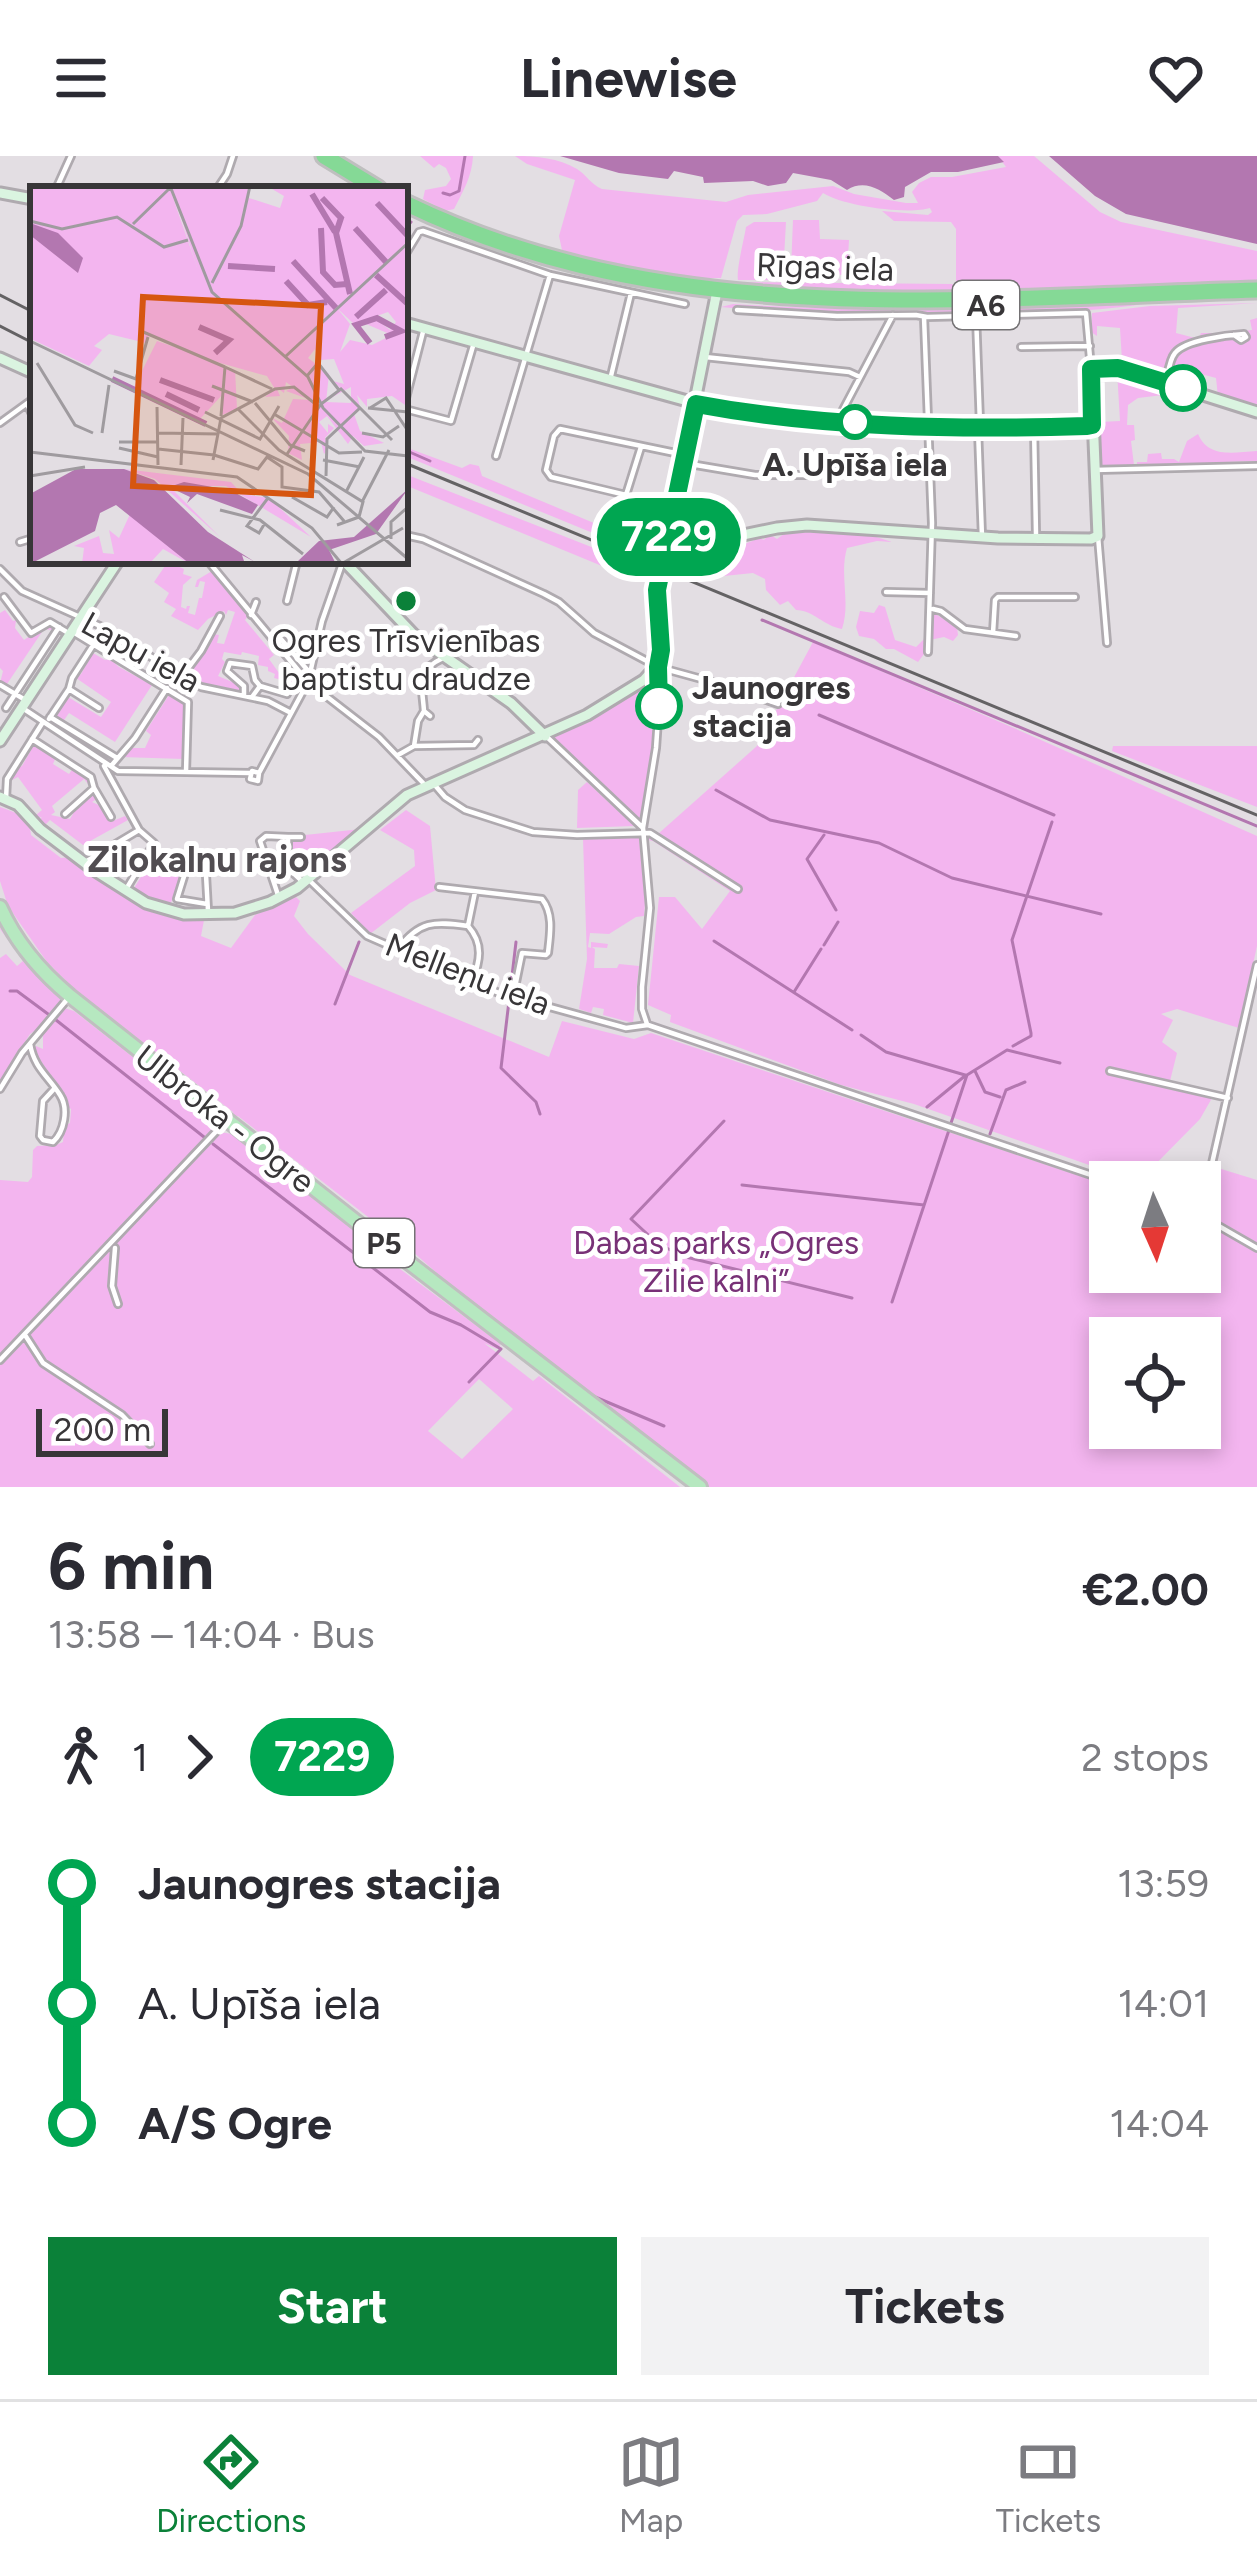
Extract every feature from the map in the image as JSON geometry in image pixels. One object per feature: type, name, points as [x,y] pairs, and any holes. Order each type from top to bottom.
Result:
[{"type":"highway","points":[[311,156],[358,186]]},
{"type":"highway","points":[[324,156],[380,186]]},
{"type":"highway","name":"Rīgas iela","points":[[408,205],[501,244],[632,284],[795,305],[877,307],[1257,294]]},
{"type":"main road","points":[[0,193],[30,199]]},
{"type":"main road","points":[[2,799],[25,811],[40,829],[125,891],[169,911],[245,910],[280,898],[306,881],[400,800],[545,736],[643,681],[658,667],[658,580],[717,295]]},
{"type":"main road","points":[[408,324],[696,404],[771,417],[927,426],[1092,425]]},
{"type":"main road","points":[[0,358],[30,372]]},
{"type":"main road","points":[[666,551],[796,526],[1090,539],[1098,536],[1091,369],[1118,368],[1257,412]]},
{"type":"main road","points":[[0,742],[116,564]]},
{"type":"main road","points":[[347,564],[392,614],[443,658],[501,695],[545,736]]},
{"type":"main road","name":"Ulbroka - Ogre","points":[[0,907],[35,962],[70,996],[700,1487]]},
{"type":"street","points":[[57,186],[71,156]]},
{"type":"street","points":[[219,186],[233,156]]},
{"type":"street","points":[[337,156],[380,186]]},
{"type":"street","name":"Rīgas iela","points":[[408,250],[419,232],[550,275],[632,284],[685,304]]},
{"type":"street","points":[[496,456],[550,275]]},
{"type":"street","points":[[610,380],[632,284]]},
{"type":"street","name":"Rīgas iela","points":[[737,310],[924,317],[1086,313],[1090,346]]},
{"type":"street","points":[[837,422],[893,315]]},
{"type":"street","points":[[976,315],[982,537]]},
{"type":"street","points":[[924,317],[932,535],[928,652]]},
{"type":"street","points":[[408,393],[424,328]]},
{"type":"street","points":[[1166,383],[1178,349],[1234,334]]},
{"type":"street","points":[[408,406],[451,421],[474,343]]},
{"type":"street","points":[[1021,347],[1090,346],[1091,369]]},
{"type":"street","points":[[705,357],[860,377]]},
{"type":"street","points":[[0,423],[30,402]]},
{"type":"street","points":[[1034,426],[1036,539]]},
{"type":"street","points":[[640,447],[627,493],[618,495],[547,474],[554,436],[560,429],[640,447],[684,459],[764,476],[818,475]]},
{"type":"street","points":[[1094,470],[1257,466]]},
{"type":"street","points":[[408,536],[553,598],[594,634],[658,667],[778,704]]},
{"type":"street","points":[[1098,536],[1107,643]]},
{"type":"street","points":[[20,542],[30,539]]},
{"type":"street","points":[[210,564],[308,682],[465,810],[533,832],[577,835],[643,830]]},
{"type":"street","points":[[287,601],[296,564]]},
{"type":"street","points":[[250,772],[256,783],[308,682],[322,621],[343,564]]},
{"type":"street","name":"Lapu iela","points":[[0,569],[22,590],[81,617],[208,690],[268,701],[291,713]]},
{"type":"street","points":[[886,592],[930,593]]},
{"type":"street","points":[[4,597],[31,633],[50,622],[188,703],[186,772]]},
{"type":"street","points":[[993,633],[998,597],[1075,597]]},
{"type":"street","points":[[251,615],[256,602]]},
{"type":"street","points":[[0,610],[10,604]]},
{"type":"street","points":[[930,608],[965,629],[1016,636]]},
{"type":"street","points":[[183,676],[220,616]]},
{"type":"street","points":[[6,708],[59,627]]},
{"type":"street","points":[[280,638],[310,674]]},
{"type":"street","points":[[2,799],[7,778],[69,689],[92,646]]},
{"type":"street","points":[[413,746],[418,721],[427,713],[424,671],[443,658]]},
{"type":"street","points":[[260,686],[248,696],[227,670],[230,663],[252,666],[260,686],[287,694]]},
{"type":"street","points":[[648,1025],[642,1009],[650,908],[643,830],[656,748],[658,667]]},
{"type":"street","points":[[0,686],[118,771],[261,771]]},
{"type":"street","points":[[92,777],[135,738],[166,688]]},
{"type":"street","points":[[69,689],[99,709]]},
{"type":"street","points":[[46,721],[117,758]]},
{"type":"street","points":[[545,736],[643,830],[738,889]]},
{"type":"street","points":[[32,739],[92,777],[111,817]]},
{"type":"street","points":[[398,755],[413,746],[474,745],[478,740]]},
{"type":"street","points":[[107,765],[139,830],[155,845],[125,891]]},
{"type":"street","points":[[65,814],[94,788]]},
{"type":"street","points":[[84,862],[139,830]]},
{"type":"street","points":[[270,873],[288,868],[288,837]]},
{"type":"street","points":[[280,898],[261,838],[301,838]]},
{"type":"street","name":"Melleņu iela","points":[[288,868],[364,934],[472,982],[626,1028],[648,1025],[1089,1174]]},
{"type":"street","points":[[202,869],[206,875],[207,910],[177,899],[186,870],[202,869]]},
{"type":"street","points":[[439,887],[542,899],[546,904],[548,953],[522,953],[514,997]]},
{"type":"street","points":[[468,926],[475,892]]},
{"type":"street","points":[[398,950],[423,926],[468,926],[480,952],[472,982]]},
{"type":"street","points":[[1213,1161],[1257,964]]},
{"type":"street","points":[[0,1089],[15,1062],[70,996]]},
{"type":"street","points":[[30,1044],[63,1101],[60,1136],[53,1142],[40,1136],[43,1101],[54,1089]]},
{"type":"street","points":[[1110,1071],[1228,1098]]},
{"type":"street","points":[[0,1360],[227,1120]]},
{"type":"street","points":[[1221,1228],[1257,1248]]},
{"type":"street","points":[[116,1248],[112,1286],[118,1304]]},
{"type":"street","points":[[25,1335],[43,1363],[122,1415],[150,1444]]},
{"type":"green space","points":[[420,156],[473,156],[454,209],[445,211],[423,199],[425,190],[446,186],[451,179],[446,168],[439,164],[434,168]]},
{"type":"green space","points":[[515,156],[562,162],[602,189],[726,202],[748,195],[833,186],[854,194],[918,203],[912,192],[931,177],[1006,167],[998,156],[1034,156],[1100,212],[1121,222],[1257,251],[1257,286],[967,290],[956,282],[956,229],[951,222],[894,221],[882,211],[932,212],[930,208],[892,210],[860,205],[823,193],[817,201],[743,215],[737,221],[721,278],[707,281],[628,269],[562,250],[559,236],[575,180]]},
{"type":"green space","points":[[793,220],[819,220],[820,239],[849,240],[847,275],[791,270]]},
{"type":"green space","points":[[754,222],[786,222],[784,258],[790,277],[848,280],[738,280],[746,227]]},
{"type":"green space","points":[[734,282],[952,284],[967,294],[883,296]]},
{"type":"green space","points":[[1150,303],[1071,311],[924,315],[721,307],[942,308]]},
{"type":"green space","points":[[1257,303],[1178,308],[1176,333],[1199,339],[1201,333],[1222,333],[1179,348],[1162,380],[1093,363],[1122,361],[1120,328],[1097,326],[1097,336],[1091,332],[1092,313]]},
{"type":"green space","points":[[1257,318],[1257,409],[1218,397],[1216,378],[1179,368],[1174,382],[1169,381],[1175,354],[1209,340],[1245,341],[1247,333],[1230,332],[1252,330],[1250,320]]},
{"type":"green space","points":[[1117,370],[1163,387],[1163,395],[1138,398],[1128,405],[1127,425],[1134,425],[1134,465],[1120,469],[1096,463],[1095,434],[1100,422],[1120,421]]},
{"type":"green space","points":[[1198,434],[1215,451],[1257,451],[1257,461],[1137,465],[1147,462],[1148,454],[1161,453],[1162,459],[1179,462],[1187,441]]},
{"type":"green space","points":[[408,448],[462,468],[479,466],[482,476],[620,534],[645,551],[408,457]]},
{"type":"green space","points":[[408,475],[627,561],[640,574],[631,575],[629,581],[408,486]]},
{"type":"green space","points":[[788,531],[864,533],[892,542],[847,548],[842,629],[796,610],[788,601],[780,605],[766,590],[765,579],[753,573],[724,576],[685,566],[684,560],[725,552],[764,540],[769,534],[777,539]]},
{"type":"green space","points":[[175,564],[192,577],[183,585],[181,607],[190,606],[188,613],[195,615],[205,582],[195,587],[197,580],[212,571],[274,655],[269,659],[279,673],[303,684],[298,690],[290,689],[291,682],[274,678],[268,667],[258,665],[259,656],[242,652],[224,652],[218,676],[242,686],[243,694],[208,688],[188,676],[213,634],[219,635],[217,643],[224,644],[235,612],[228,610],[226,615],[224,611],[198,630],[171,616],[176,609],[164,602],[169,593],[154,582],[165,566]]},
{"type":"green space","points":[[879,605],[885,607],[895,640],[916,647],[925,638],[931,637],[932,612],[957,627],[958,635],[953,641],[944,637],[925,641],[918,662],[859,636],[860,611],[874,613]]},
{"type":"green space","points":[[5,610],[16,620],[15,628],[24,640],[43,627],[54,627],[44,629],[7,684],[0,683],[0,613]]},
{"type":"green space","points":[[813,642],[1257,836],[1257,946],[1239,1028],[1177,1009],[1161,1014],[1173,1020],[1162,1042],[1177,1053],[1168,1089],[1212,1098],[1200,1119],[1159,1161],[1089,1161],[1089,1165],[914,1104],[841,1085],[670,1022],[671,1015],[648,1005],[659,897],[675,897],[702,929],[730,891],[648,840],[648,832],[658,834],[757,746]]},
{"type":"green space","points":[[93,653],[152,685],[115,742],[69,713],[62,723],[51,716],[68,697],[101,717],[111,702],[76,678]]},
{"type":"green space","points":[[650,683],[658,692],[655,746],[644,809],[636,819],[553,738]]},
{"type":"green space","points":[[169,695],[185,701],[187,708],[184,759],[121,757],[127,748],[145,748],[151,735],[146,731]]},
{"type":"green space","points":[[35,743],[56,757],[53,764],[69,774],[73,768],[91,781],[88,784],[84,779],[52,806],[55,812],[51,815],[70,819],[93,791],[98,798],[92,802],[103,807],[113,821],[125,816],[128,820],[83,845],[50,820],[44,826],[42,817],[33,813],[42,810],[18,777],[10,781],[12,786],[8,780]]},
{"type":"green space","points":[[1113,746],[1257,746],[1257,807],[1112,751]]},
{"type":"green space","points":[[587,782],[634,826],[577,828],[578,790]]},
{"type":"green space","name":"Dabas parks „Ogres Zilie kalni”","points":[[0,807],[21,816],[31,835],[61,858],[72,857],[101,881],[150,908],[204,920],[201,936],[231,948],[255,915],[296,897],[300,901],[294,916],[350,975],[549,1057],[562,1021],[634,1039],[651,1033],[1089,1179],[1089,1293],[1221,1293],[1221,1169],[1257,1180],[1257,1487],[705,1487],[412,1251],[238,1116],[230,1117],[233,1112],[74,989],[47,962],[8,906],[0,881]]},
{"type":"green space","points":[[406,810],[430,826],[436,890],[410,903],[370,934],[351,913],[415,866],[414,850],[380,830]]},
{"type":"green space","points":[[361,829],[303,877],[292,868],[293,841],[305,835]]},
{"type":"green space","points":[[639,837],[644,916],[609,934],[590,933],[588,947],[591,942],[608,944],[607,948],[592,947],[594,968],[639,966],[633,1023],[603,1015],[604,1009],[593,1007],[591,1013],[579,1009],[587,959],[583,839]]},
{"type":"green space","points":[[151,854],[185,864],[169,908],[130,889],[153,858]]},
{"type":"green space","points":[[2,923],[63,997],[52,1015],[64,1008],[74,1011],[211,1118],[216,1128],[0,1355],[0,1180],[28,1182],[33,1150],[63,1142],[71,1109],[33,1050],[36,1046],[43,1049],[45,1024],[30,1034],[0,1081],[0,958],[6,954],[17,966],[23,961],[0,929]]},
{"type":"green space","points":[[231,1128],[694,1487],[333,1212],[388,1260],[501,1344],[497,1349],[484,1343],[533,1381],[539,1376],[680,1487],[0,1487],[0,1364],[219,1132],[232,1134],[262,1157],[234,1133],[222,1129]],"holes":[[[479,1379],[513,1409],[462,1459],[428,1431]]]},
{"type":"shaded area","points":[[560,156],[998,156],[1004,162],[958,172],[931,172],[905,187],[904,197],[894,200],[872,187],[847,190],[831,180],[793,173],[786,183],[768,186],[753,181],[704,183],[703,177],[674,171],[668,179],[619,173]]},
{"type":"shaded area","points":[[1049,156],[1257,156],[1257,244],[1126,214],[1095,196]]},
{"type":"waterway","points":[[443,193],[459,191],[465,156]]},
{"type":"waterway","points":[[408,226],[411,222]]},
{"type":"waterway","points":[[408,451],[430,461]]},
{"type":"waterway","points":[[762,620],[1257,826]]},
{"type":"waterway","points":[[819,715],[1054,815]]},
{"type":"waterway","points":[[716,790],[770,820],[879,843],[952,878],[1101,914]]},
{"type":"waterway","points":[[1013,1046],[1031,1033],[1012,940],[1052,822]]},
{"type":"waterway","points":[[824,835],[807,859],[836,910]]},
{"type":"waterway","points":[[824,945],[838,922]]},
{"type":"waterway","points":[[714,941],[852,1030]]},
{"type":"waterway","points":[[335,1004],[359,942]]},
{"type":"waterway","points":[[510,993],[516,942]]},
{"type":"waterway","points":[[794,992],[821,949]]},
{"type":"waterway","points":[[10,991],[17,991],[48,1014]]},
{"type":"waterway","points":[[509,1001],[501,1068],[536,1102],[540,1114]]},
{"type":"waterway","points":[[56,1020],[204,1137]]},
{"type":"waterway","points":[[861,1035],[886,1052],[965,1075]]},
{"type":"waterway","points":[[951,1123],[967,1075],[1007,1050],[1060,1063]]},
{"type":"waterway","points":[[975,1071],[985,1092],[1000,1097]]},
{"type":"waterway","points":[[927,1107],[966,1075]]},
{"type":"waterway","points":[[990,1134],[1006,1090],[1025,1082]]},
{"type":"waterway","points":[[724,1121],[631,1219],[657,1243],[682,1256],[852,1298]]},
{"type":"waterway","points":[[892,1302],[949,1130]]},
{"type":"waterway","points":[[213,1144],[430,1312],[501,1349],[469,1382]]},
{"type":"waterway","points":[[742,1185],[924,1205]]},
{"type":"waterway","points":[[515,1336],[557,1370]]},
{"type":"waterway","points":[[588,1394],[664,1426]]},
{"type":"railway","points":[[0,295],[30,310]]},
{"type":"railway","points":[[0,326],[30,341]]},
{"type":"railway","points":[[408,464],[1257,815]]},
{"type":"bus line","name":"7229","points":[[659,706],[657,590],[696,404],[792,419],[927,426],[1087,426],[1092,425],[1091,369],[1118,368],[1183,388]]},
{"type":"place","name":"A. Upīša iela","points":[[855,422]]},
{"type":"place","name":"Ogres Trīsvienības baptistu draudze","points":[[406,601]]},
{"type":"place","name":"Jaunogres stacija","points":[[659,706]]},
{"type":"district","name":"Zilokalnu rajons","points":[[217,859]]}]
